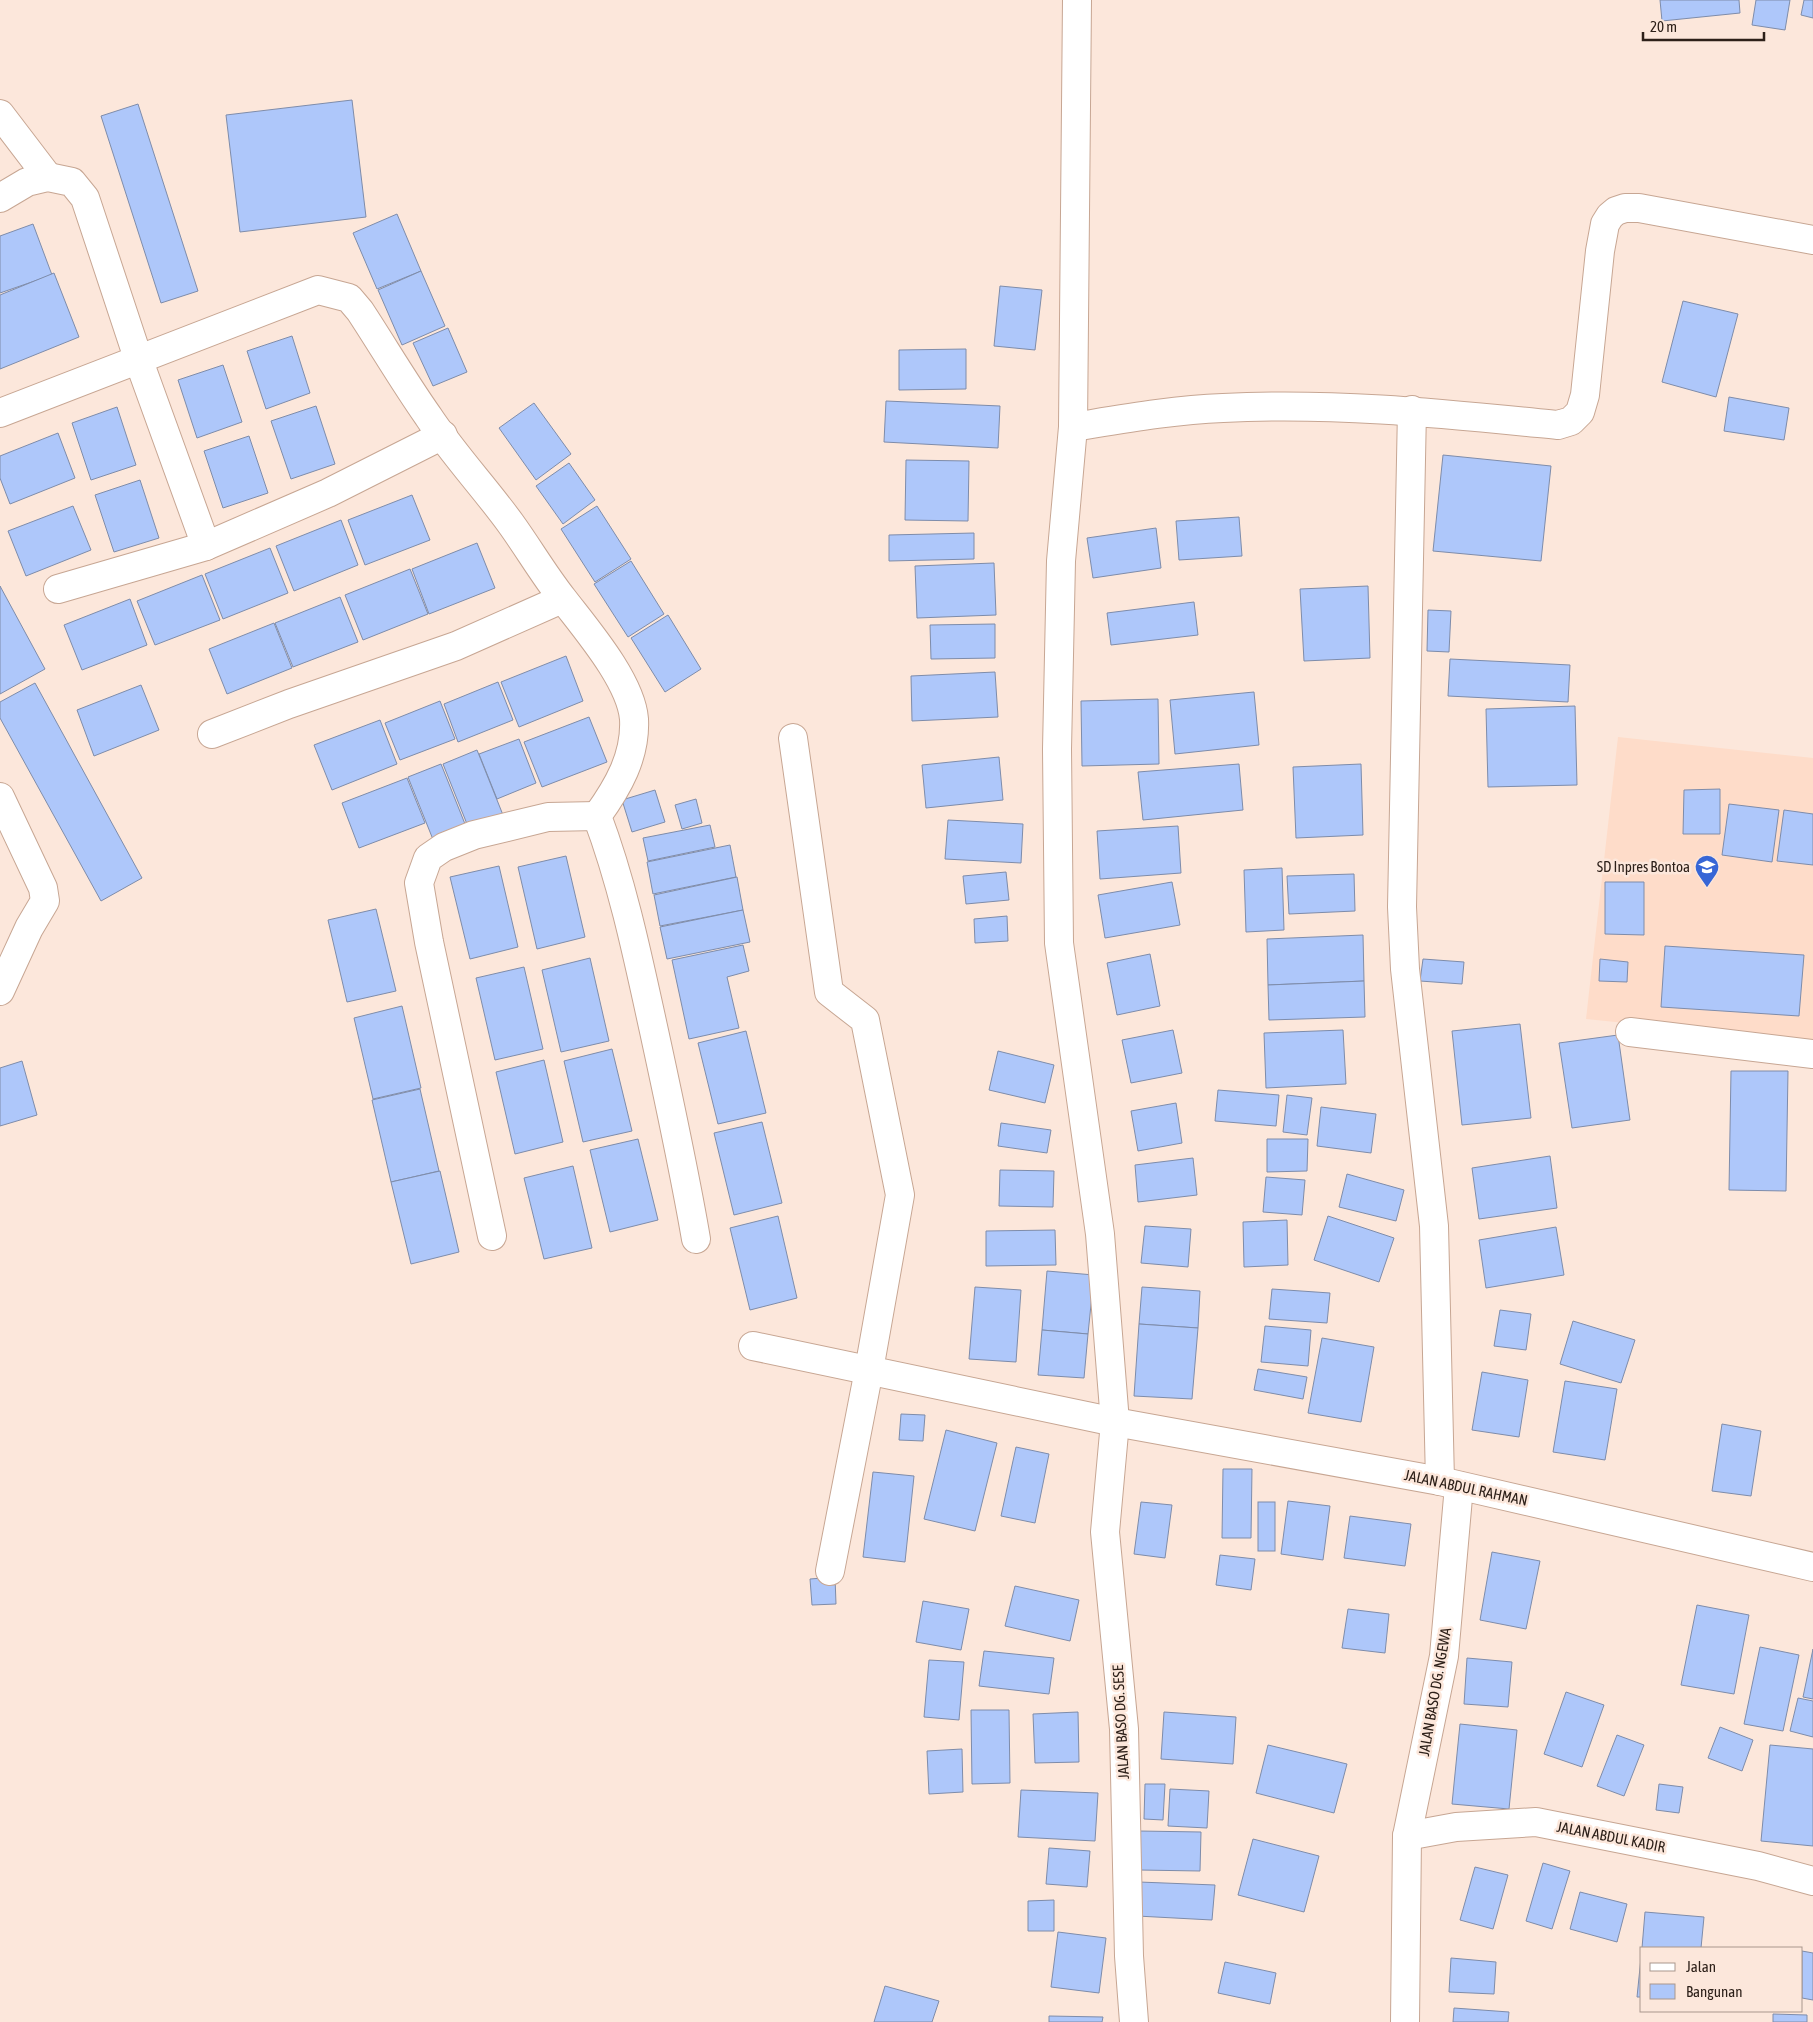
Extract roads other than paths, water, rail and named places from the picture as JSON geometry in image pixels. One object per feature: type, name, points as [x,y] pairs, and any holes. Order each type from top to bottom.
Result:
[{"type":"street","name":"JALAN BASO DG. SESE","points":[[1076,0],[1072,427],[1061,561],[1057,749],[1059,943],[1100,1234],[1115,1422],[1107,1500],[1106,1532],[1124,1729],[1129,1956],[1134,2022]]},
{"type":"street","points":[[0,114],[48,177]]},
{"type":"street","points":[[0,198],[27,182],[48,177],[72,182],[86,198],[139,361],[206,546]]},
{"type":"street","points":[[1072,427],[1176,412],[1223,408],[1333,407],[1412,410],[1558,425],[1571,421],[1580,412],[1587,382],[1600,251],[1606,224],[1610,216],[1616,211],[1625,208],[1639,208],[1813,240]]},
{"type":"street","points":[[0,413],[139,361],[318,290],[333,292],[349,298],[360,311],[428,418],[511,524],[562,599],[581,621],[626,690],[634,718],[627,765],[615,791],[596,816]]},
{"type":"street","name":"JALAN BASO DG. NGEWA","points":[[1405,2022],[1407,1836],[1444,1656],[1450,1483],[1434,1226],[1405,969],[1402,907],[1412,410]]},
{"type":"street","points":[[58,589],[206,546],[328,493],[443,435]]},
{"type":"street","points":[[212,734],[289,704],[456,646],[562,599]]},
{"type":"street","points":[[793,738],[829,992],[865,1020],[900,1195],[869,1370],[830,1571]]},
{"type":"street","points":[[0,797],[43,888],[44,901],[28,928],[0,991]]},
{"type":"street","points":[[492,1236],[429,942],[419,883],[428,858],[444,846],[474,835],[548,817],[596,816]]},
{"type":"street","points":[[596,816],[615,863],[637,954],[684,1171],[696,1239]]},
{"type":"street","points":[[1630,1032],[1813,1054]]},
{"type":"street","name":"JALAN ABDUL RAHMAN","points":[[753,1346],[1115,1422],[1450,1483],[1813,1567]]},
{"type":"street","name":"JALAN ABDUL KADIR","points":[[1407,1836],[1456,1827],[1536,1822],[1758,1866],[1813,1881]]},
{"type":"place","name":"SD Inpres Bontoa","points":[[1707,888]]}]
